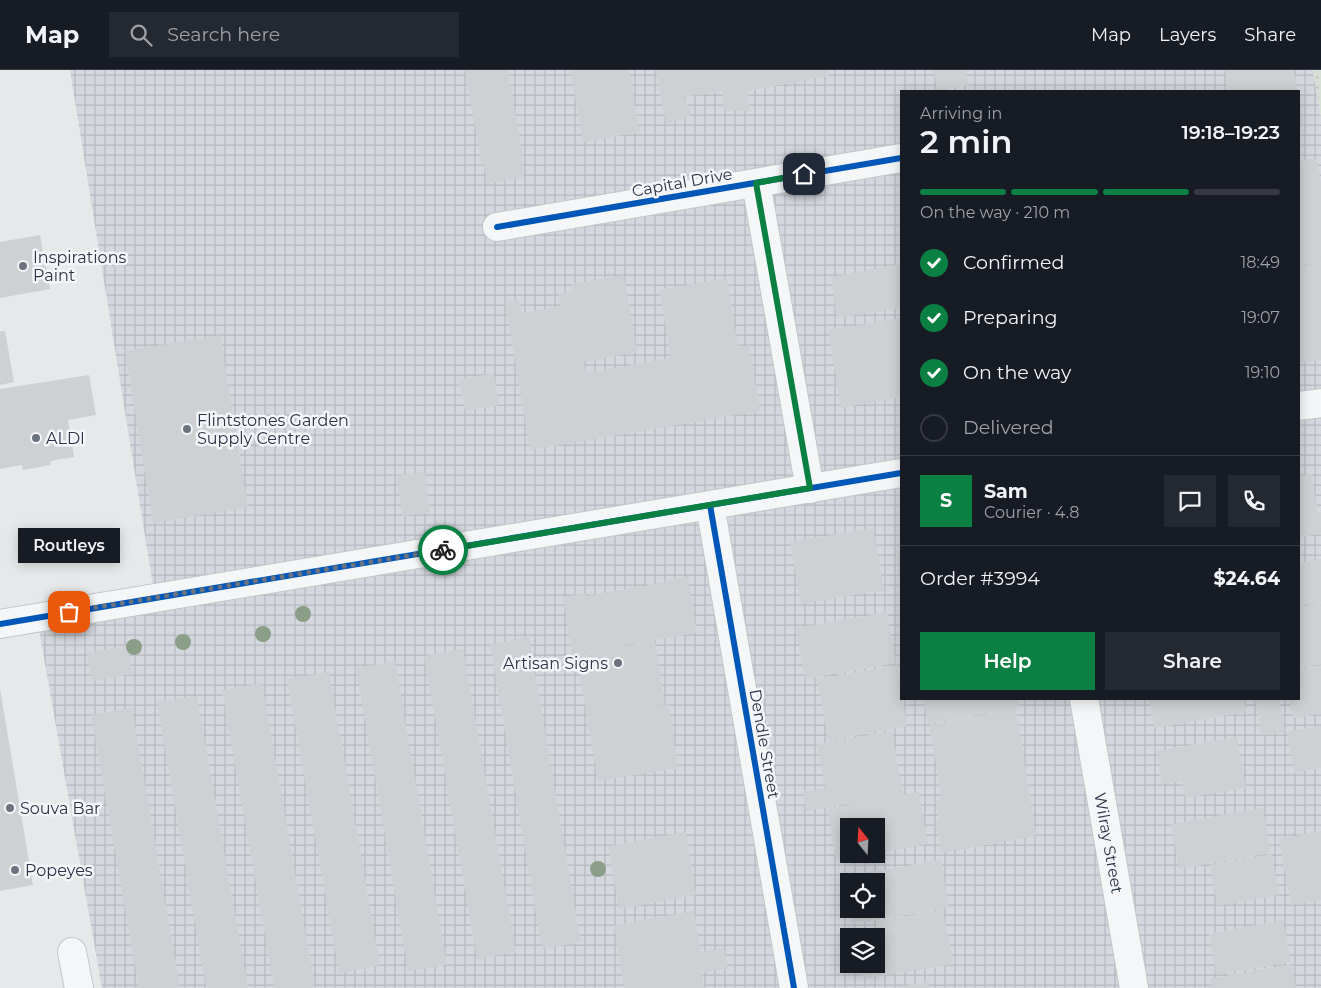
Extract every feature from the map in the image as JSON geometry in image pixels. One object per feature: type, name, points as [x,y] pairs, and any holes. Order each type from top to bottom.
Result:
[{"type":"street","name":"Capital Drive","points":[[496,227],[900,158]]},
{"type":"street","points":[[756,183],[810,488]]},
{"type":"street","points":[[1300,406],[1321,402]]},
{"type":"street","points":[[0,624],[900,473]]},
{"type":"street","name":"Dendle Street","points":[[710,505],[794,988]]},
{"type":"street","name":"Wilray Street","points":[[1084,700],[1134,988]]},
{"type":"street","points":[[72,952],[79,988]]},
{"type":"shaded area","points":[[70,70],[1313,70],[1321,117],[1321,988],[102,988],[37,618],[155,598]]},
{"type":"shaded area","points":[[1313,70],[1321,70],[1321,117]]},
{"type":"building","points":[[465,70],[508,70],[523,157],[521,158],[524,177],[487,184]]},
{"type":"building","points":[[570,70],[629,70],[640,132],[583,142]]},
{"type":"building","points":[[656,70],[828,70],[829,76],[747,91],[750,111],[723,110],[723,91],[684,97],[692,115],[666,125]]},
{"type":"building","points":[[934,70],[966,70],[969,85],[937,90]]},
{"type":"building","points":[[1225,70],[1294,70],[1298,90],[1228,90]]},
{"type":"building","points":[[1300,108],[1303,124],[1300,125]]},
{"type":"building","points":[[1317,158],[1321,184],[1321,262],[1300,266],[1300,161]]},
{"type":"building","name":"Inspirations Paint","points":[[40,235],[50,289],[0,298],[0,242]]},
{"type":"building","points":[[1321,263],[1321,360],[1300,363],[1300,267]]},
{"type":"building","points":[[900,264],[900,308],[837,318],[831,277]]},
{"type":"building","points":[[624,275],[637,352],[585,362],[573,293],[586,373],[671,358],[659,290],[727,278],[738,347],[749,345],[760,411],[530,450],[505,302],[519,300],[521,313],[561,306],[558,294],[573,291],[572,284]]},
{"type":"building","points":[[900,318],[900,397],[841,408],[828,330]]},
{"type":"building","points":[[0,331],[5,331],[14,382],[0,385]]},
{"type":"building","name":"Flintstones Garden Supply Centre","points":[[220,335],[248,507],[153,523],[125,351]]},
{"type":"building","points":[[494,373],[499,405],[465,411],[459,380]]},
{"type":"building","name":"ALDI","points":[[89,375],[96,415],[68,420],[74,457],[50,461],[51,465],[23,470],[22,465],[0,469],[0,389]]},
{"type":"building","points":[[425,472],[430,513],[402,516],[397,475]]},
{"type":"building","points":[[1311,474],[1318,513],[1321,512],[1321,533],[1300,538],[1300,476]]},
{"type":"building","points":[[873,528],[884,590],[801,604],[790,542]]},
{"type":"building","points":[[900,550],[900,577],[896,551]]},
{"type":"building","points":[[1321,559],[1321,602],[1300,606],[1300,563]]},
{"type":"building","points":[[688,576],[697,633],[572,654],[563,597],[585,593],[586,596]]},
{"type":"building","points":[[1321,603],[1321,664],[1300,668],[1300,607]]},
{"type":"building","points":[[887,612],[896,663],[805,679],[796,628]]},
{"type":"building","points":[[529,637],[581,942],[542,949],[490,644]]},
{"type":"building","points":[[655,641],[665,704],[647,708],[668,704],[679,768],[598,781],[576,654]]},
{"type":"building","points":[[127,646],[132,674],[92,681],[87,653]]},
{"type":"building","points":[[463,649],[516,952],[477,959],[424,656]]},
{"type":"building","points":[[395,661],[447,965],[408,971],[356,668]]},
{"type":"building","points":[[897,665],[900,700],[903,700],[907,726],[828,741],[817,679]]},
{"type":"building","points":[[1321,665],[1321,714],[1293,718],[1289,700],[1300,700],[1300,669]]},
{"type":"building","points":[[329,672],[380,965],[339,973],[287,679]]},
{"type":"building","points":[[262,683],[315,988],[274,988],[222,690]]},
{"type":"building","points":[[0,689],[33,885],[0,891]]},
{"type":"building","points":[[197,696],[248,988],[206,988],[157,702]]},
{"type":"building","points":[[923,700],[1018,700],[1019,708],[928,724]]},
{"type":"building","points":[[1149,700],[1244,700],[1246,712],[1154,728]]},
{"type":"building","points":[[1255,700],[1279,700],[1285,732],[1261,735]]},
{"type":"building","points":[[132,708],[180,988],[139,988],[91,715]]},
{"type":"building","points":[[1016,709],[1036,836],[941,853],[935,822],[939,821],[935,801],[940,800],[940,788],[929,725]]},
{"type":"building","points":[[1321,726],[1321,768],[1294,773],[1287,732]]},
{"type":"building","points":[[892,731],[903,795],[919,792],[928,844],[885,851],[885,818],[840,818],[840,859],[836,860],[827,809],[891,797],[806,811],[803,792],[825,788],[817,744]]},
{"type":"building","points":[[1237,737],[1246,788],[1185,798],[1182,781],[1162,784],[1157,751]]},
{"type":"building","points":[[1263,808],[1271,853],[1179,869],[1171,824]]},
{"type":"building","points":[[1321,831],[1321,900],[1291,905],[1279,839]]},
{"type":"building","points":[[686,832],[696,895],[619,909],[608,846]]},
{"type":"building","points":[[1272,854],[1279,895],[1217,906],[1210,865]]},
{"type":"building","points":[[941,860],[949,908],[852,924],[851,918],[885,918],[885,873],[865,873]]},
{"type":"building","points":[[943,910],[953,964],[863,979],[862,973],[885,973],[885,928],[877,928],[876,921]]},
{"type":"building","points":[[694,911],[701,952],[724,948],[728,968],[702,973],[704,988],[624,988],[614,925]]},
{"type":"building","points":[[1283,920],[1291,962],[1216,975],[1209,934]]},
{"type":"building","points":[[1291,964],[1296,988],[1212,988],[1210,979]]},
{"type":"building","points":[[929,981],[930,988],[898,988],[898,987]]},
{"type":"cycle path","points":[[497,227],[900,158]]},
{"type":"cycle path","points":[[0,624],[900,473]]},
{"type":"cycle path","points":[[710,505],[794,988]]},
{"type":"way so far","points":[[69,612],[443,550]]},
{"type":"place","name":"Inspirations Paint","points":[[23,266]]},
{"type":"place","name":"Flintstones Garden Supply Centre","points":[[187,429]]},
{"type":"place","name":"ALDI","points":[[36,438]]},
{"type":"place","name":"Routleys","points":[[69,612]]},
{"type":"place","name":"Artisan Signs","points":[[618,663]]},
{"type":"place","name":"Souva Bar","points":[[10,808]]},
{"type":"place","name":"Popeyes","points":[[15,870]]},
{"type":"route","points":[[443,550],[810,488],[756,183],[804,174]]}]
